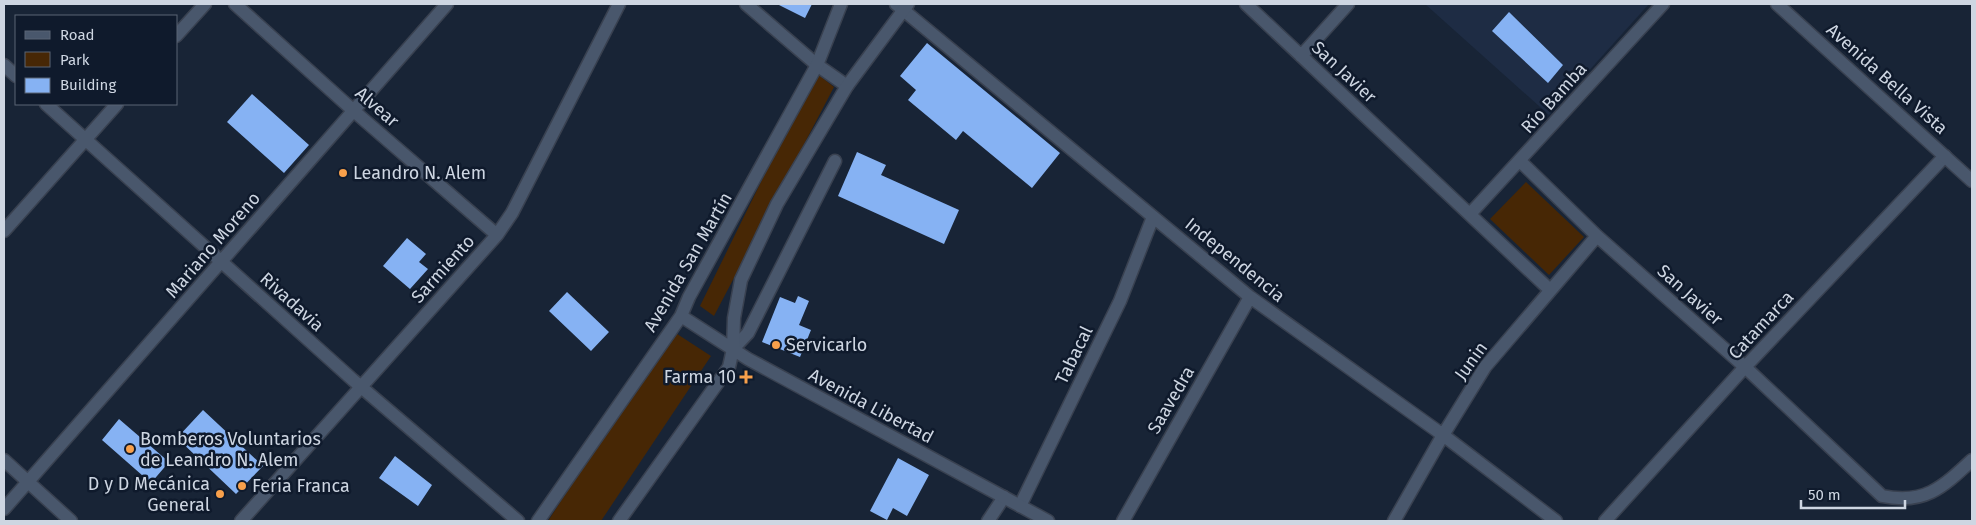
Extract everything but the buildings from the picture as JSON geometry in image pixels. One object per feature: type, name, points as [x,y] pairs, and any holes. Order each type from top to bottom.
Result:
[{"type":"street","points":[[178,34],[205,4]]},
{"type":"street","name":"Alvear","points":[[235,4],[354,112],[497,235]]},
{"type":"street","name":"Mariano Moreno","points":[[4,509],[447,4]]},
{"type":"street","name":"Sarmiento","points":[[241,521],[497,235],[512,213],[619,4]]},
{"type":"street","points":[[746,4],[817,65],[847,86]]},
{"type":"street","name":"Avenida San Martín","points":[[538,521],[682,316],[689,297],[817,65],[841,4]]},
{"type":"street","name":"San Javier","points":[[1246,4],[1550,290]]},
{"type":"street","points":[[1301,56],[1348,4]]},
{"type":"street","name":"Río Bamba","points":[[1470,214],[1663,4]]},
{"type":"street","name":"Avenida Bella Vista","points":[[1777,4],[1945,156],[1970,174]]},
{"type":"street","points":[[619,521],[729,367],[733,349],[734,318],[741,280],[777,204],[847,86],[903,6]]},
{"type":"street","name":"Independencia","points":[[903,6],[1250,297],[1442,435],[1556,521]]},
{"type":"street","points":[[4,65],[15,75]]},
{"type":"street","name":"Rivadavia","points":[[47,105],[360,386],[518,521]]},
{"type":"street","points":[[4,231],[116,105]]},
{"type":"street","name":"Catamarca","points":[[1605,521],[1745,368],[1945,156]]},
{"type":"street","points":[[733,349],[748,333],[835,161]]},
{"type":"street","name":"San Javier","points":[[1520,161],[1597,236],[1745,368],[1882,496],[1902,500],[1922,496],[1952,479],[1972,460]]},
{"type":"street","name":"Tabacal","points":[[1020,506],[1120,301],[1153,217]]},
{"type":"street","name":"Junin","points":[[1394,521],[1442,435],[1485,367],[1597,236]]},
{"type":"street","name":"Saavedra","points":[[1123,521],[1250,297]]},
{"type":"street","name":"Avenida Libertad","points":[[682,316],[733,349],[1048,521]]},
{"type":"street","points":[[4,460],[71,521]]},
{"type":"street","points":[[988,521],[1004,497]]},
{"type":"shaded area","points":[[1425,4],[1649,4],[1549,115]]},
{"type":"green space","points":[[815,72],[834,87],[714,316],[700,306]]},
{"type":"green space","points":[[1526,182],[1584,237],[1549,275],[1490,219]]},
{"type":"green space","points":[[671,330],[711,356],[601,521],[548,521]]},
{"type":"place","name":"Leandro N. Alem","points":[[343,173]]},
{"type":"place","name":"Servicarlo","points":[[776,345]]},
{"type":"place","name":"Farma 10","points":[[746,377]]},
{"type":"place","name":"Bomberos Voluntarios de Leandro N. Alem","points":[[130,449]]},
{"type":"place","name":"Feria Franca","points":[[242,486]]},
{"type":"place","name":"D y D Mecánica General","points":[[220,494]]}]
